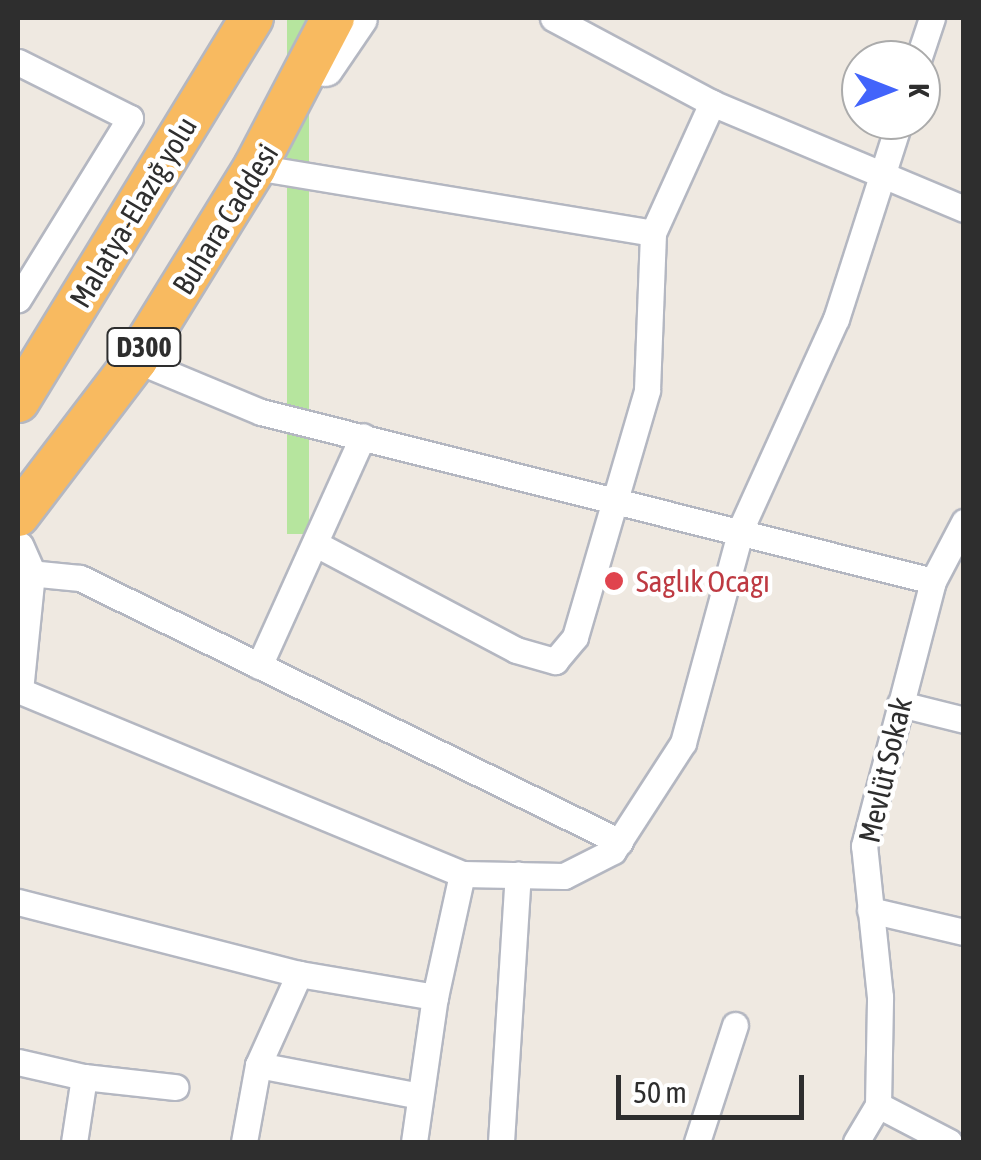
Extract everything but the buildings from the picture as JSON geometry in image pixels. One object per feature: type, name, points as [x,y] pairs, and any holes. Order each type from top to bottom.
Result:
[{"type":"highway","points":[[197,104],[252,18]]},
{"type":"highway","points":[[255,167],[333,18]]},
{"type":"highway","name":"Malatya-Elazığ yolu","points":[[18,400],[197,104]]},
{"type":"highway","name":"Buhara Caddesi","points":[[18,515],[136,360],[255,167]]},
{"type":"main road","name":"Malatya-Elazığ yolu","points":[[197,104],[238,18]]},
{"type":"main road","name":"Buhara Caddesi","points":[[255,167],[359,18]]},
{"type":"street","points":[[554,18],[712,103],[880,181],[964,209]]},
{"type":"street","points":[[18,62],[130,118],[18,299]]},
{"type":"street","points":[[316,544],[516,650],[555,661],[574,637],[647,390],[653,233],[712,103]]},
{"type":"street","points":[[18,690],[462,874],[564,876],[620,842],[684,743],[742,526],[836,319],[893,140]]},
{"type":"street","points":[[255,167],[653,233]]},
{"type":"street","points":[[136,360],[261,412],[618,494],[933,581]]},
{"type":"street","points":[[260,666],[362,436]]},
{"type":"street","name":"Mevlüt Sokak","points":[[878,1105],[864,846],[933,581],[964,522]]},
{"type":"street","points":[[18,682],[23,561],[80,578],[620,842]]},
{"type":"street","points":[[900,704],[964,720]]},
{"type":"street","points":[[414,1142],[435,997],[462,874]]},
{"type":"street","points":[[501,1142],[518,875]]},
{"type":"street","points":[[18,902],[299,974],[435,997]]},
{"type":"street","points":[[870,910],[964,932]]},
{"type":"street","points":[[244,1142],[258,1065],[299,974]]},
{"type":"street","points":[[696,1142],[735,1026]]},
{"type":"street","points":[[18,1062],[84,1077],[175,1087]]},
{"type":"street","points":[[258,1065],[420,1096]]},
{"type":"street","points":[[74,1142],[84,1077]]},
{"type":"street","points":[[856,1142],[878,1105],[949,1142]]},
{"type":"green space","points":[[287,18],[309,18],[309,534],[287,534]]},
{"type":"place","name":"Saglık Ocagı","points":[[614,581]]}]
